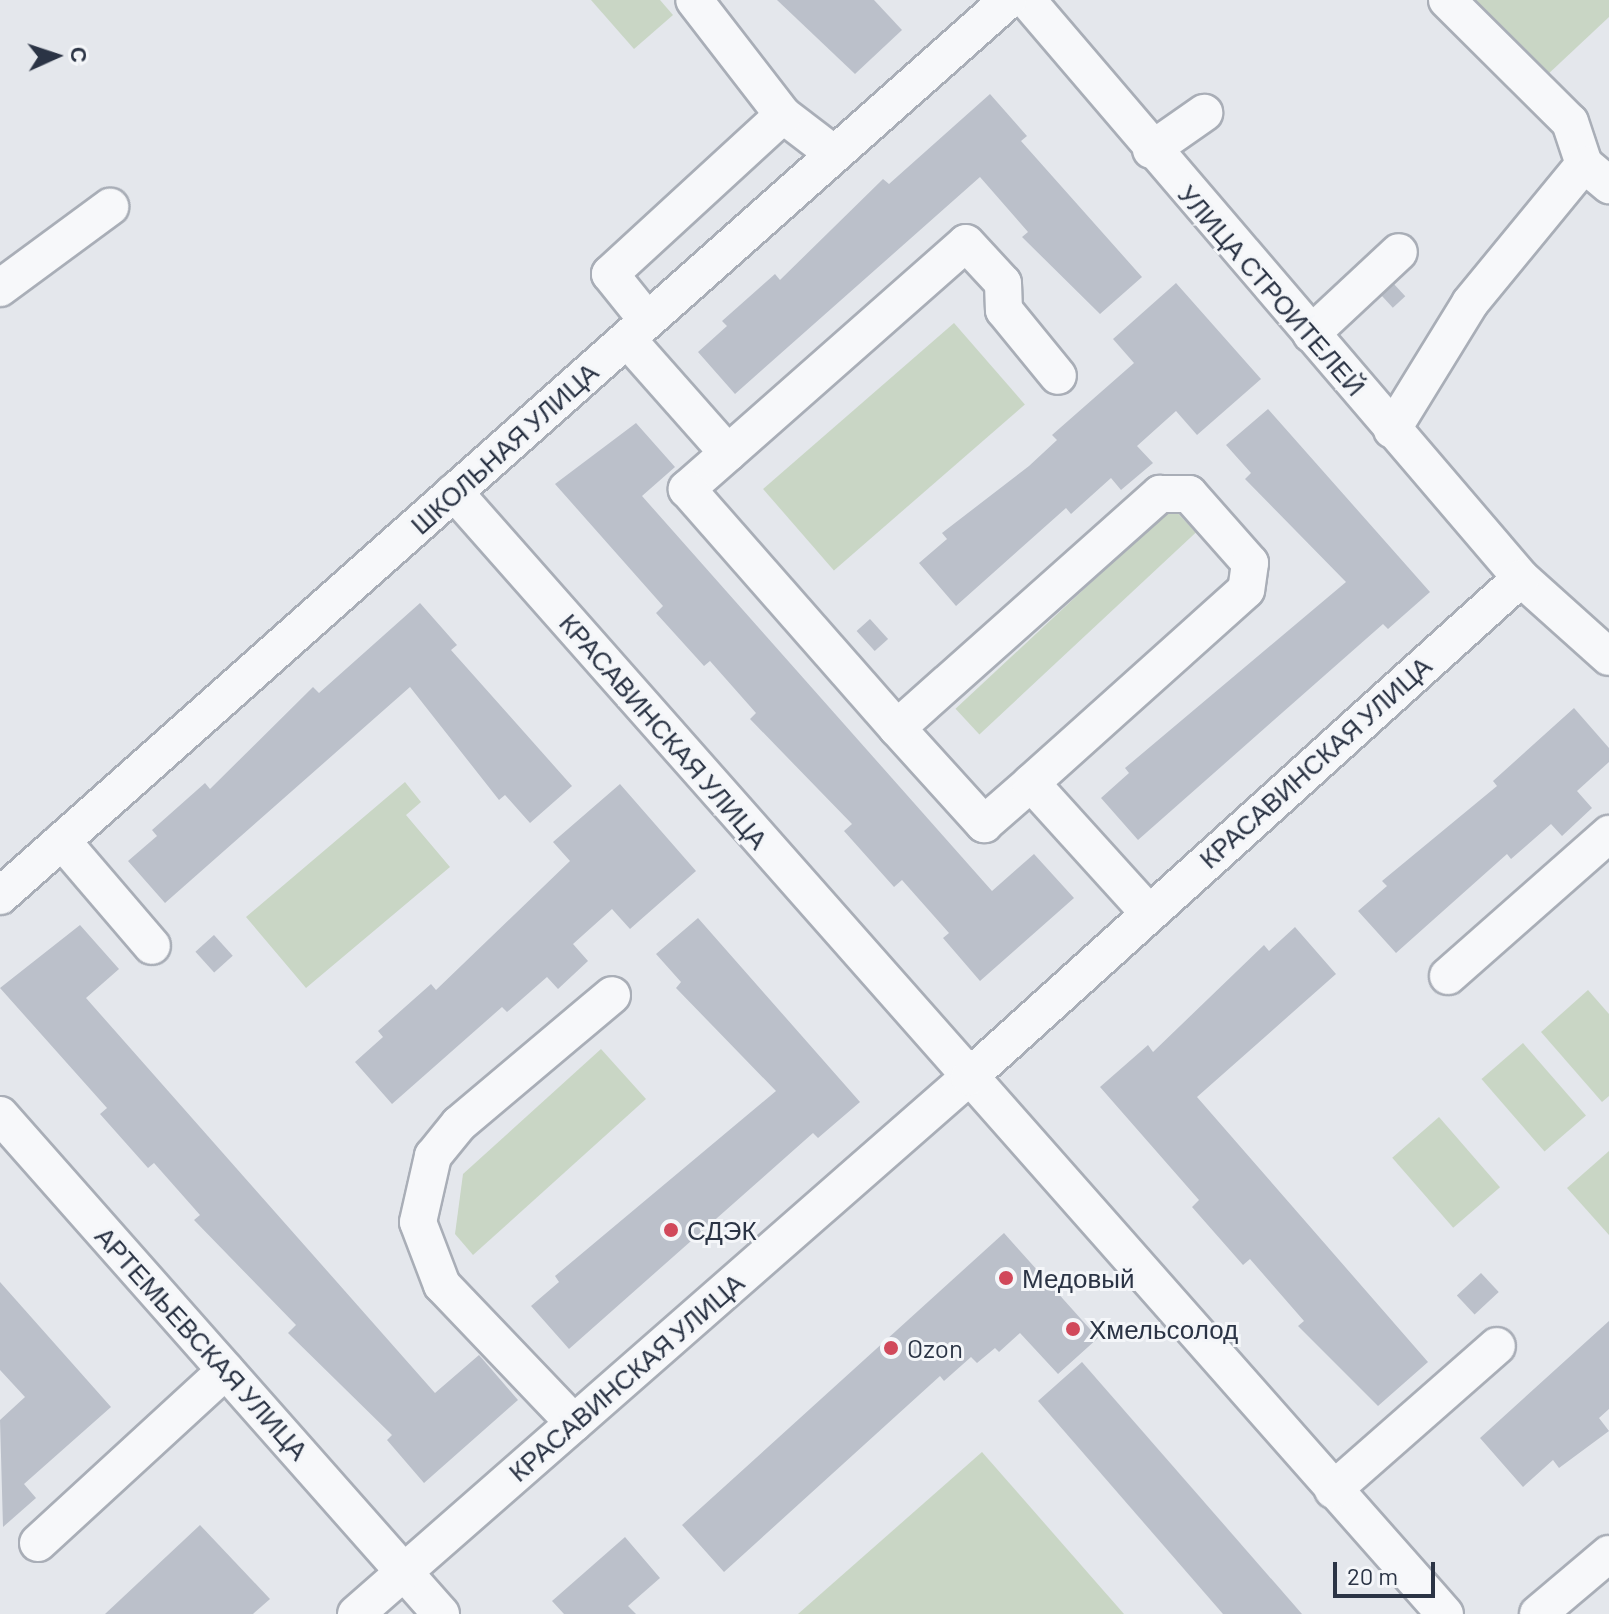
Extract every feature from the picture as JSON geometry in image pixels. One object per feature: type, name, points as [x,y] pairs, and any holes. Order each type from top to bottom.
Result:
[{"type":"street","points":[[694,0],[783,115],[834,154]]},
{"type":"street","name":"ШКОЛЬНАЯ УЛИЦА","points":[[0,896],[1008,0]]},
{"type":"street","name":"УЛИЦА СТРОИТЕЛЕЙ","points":[[1027,0],[1126,111],[1151,150],[1521,578],[1609,657]]},
{"type":"street","points":[[1392,430],[1470,303],[1596,174],[1570,122],[1447,0]]},
{"type":"street","points":[[1151,150],[1204,113]]},
{"type":"street","points":[[728,453],[637,330],[610,274],[783,115]]},
{"type":"street","points":[[0,288],[110,207]]},
{"type":"street","points":[[897,728],[1160,494],[1189,494],[1250,563],[1246,590],[984,824],[897,728],[687,489],[966,243],[1003,283],[1004,310],[1058,376]]},
{"type":"street","points":[[1311,334],[1399,252]]},
{"type":"street","name":"КРАСАВИНСКАЯ УЛИЦА","points":[[454,492],[1445,1614]]},
{"type":"street","name":"КРАСАВИНСКАЯ УЛИЦА","points":[[356,1614],[969,1077],[1521,578]]},
{"type":"street","points":[[1031,783],[1149,913]]},
{"type":"street","points":[[1448,976],[1609,834]]},
{"type":"street","points":[[62,841],[152,946]]},
{"type":"street","points":[[574,1423],[442,1285],[418,1222],[433,1156],[459,1124],[612,995]]},
{"type":"street","name":"АРТЕМЬЕВСКАЯ УЛИЦА","points":[[0,1115],[441,1614]]},
{"type":"street","points":[[1333,1490],[1497,1346]]},
{"type":"street","points":[[38,1543],[226,1370]]},
{"type":"street","points":[[1538,1614],[1609,1554]]},
{"type":"green space","points":[[591,0],[660,0],[673,15],[634,49]]},
{"type":"green space","points":[[1469,0],[1609,0],[1609,17],[1545,77]]},
{"type":"green space","points":[[954,323],[1025,405],[834,570],[763,489]]},
{"type":"green space","points":[[1172,507],[1196,533],[979,734],[956,709]]},
{"type":"green space","points":[[405,782],[421,802],[406,815],[450,867],[306,988],[246,917]]},
{"type":"green space","points":[[1588,990],[1609,1014],[1609,1096],[1602,1102],[1541,1032]]},
{"type":"green space","points":[[1523,1043],[1586,1115],[1544,1152],[1481,1079]]},
{"type":"green space","points":[[601,1049],[646,1099],[473,1255],[455,1234],[463,1174]]},
{"type":"green space","points":[[1439,1117],[1500,1187],[1453,1228],[1392,1158]]},
{"type":"green space","points":[[1609,1151],[1609,1235],[1567,1188]]},
{"type":"green space","points":[[982,1452],[1124,1614],[798,1614]]},
{"type":"building","points":[[777,0],[874,0],[902,30],[855,74]]},
{"type":"building","points":[[990,94],[1027,136],[1021,141],[1142,277],[1100,314],[1022,237],[1028,232],[980,177],[735,394],[698,352],[727,326],[722,321],[775,274],[780,280],[883,179],[889,184]]},
{"type":"building","points":[[1176,283],[1261,379],[1197,435],[1176,411],[1137,446],[1153,463],[1121,490],[1111,478],[1071,514],[1066,508],[956,606],[919,563],[947,539],[942,533],[1029,466],[1057,440],[1052,435],[1134,363],[1113,339]]},
{"type":"building","points":[[1393,283],[1405,296],[1393,308],[1381,295]]},
{"type":"building","points":[[1268,409],[1430,592],[1388,629],[1383,624],[1138,840],[1101,798],[1129,773],[1125,768],[1346,582],[1245,479],[1251,473],[1226,445]]},
{"type":"building","points":[[636,423],[675,467],[642,496],[992,891],[1034,854],[1074,898],[980,981],[943,938],[949,933],[902,880],[894,887],[844,831],[852,824],[750,719],[756,713],[710,661],[704,666],[656,613],[663,606],[555,484]]},
{"type":"building","points":[[420,603],[457,645],[451,650],[572,786],[530,823],[505,795],[499,800],[410,687],[165,903],[128,861],[157,836],[152,830],[205,783],[210,789],[313,687],[319,693]]},
{"type":"building","points":[[870,619],[888,639],[875,651],[857,631]]},
{"type":"building","points":[[1574,708],[1609,748],[1609,762],[1577,791],[1592,808],[1562,836],[1551,824],[1511,859],[1507,854],[1396,953],[1358,911],[1387,886],[1382,881],[1497,786],[1493,781]]},
{"type":"building","points":[[620,784],[696,871],[630,929],[612,909],[573,944],[588,961],[558,989],[547,977],[507,1012],[502,1007],[392,1104],[355,1062],[383,1037],[378,1031],[431,984],[436,990],[570,861],[553,842]]},
{"type":"building","points":[[698,918],[860,1102],[818,1138],[813,1133],[569,1349],[531,1306],[559,1282],[555,1276],[776,1091],[676,988],[681,982],[656,954]]},
{"type":"building","points":[[80,925],[119,969],[86,998],[435,1393],[479,1355],[518,1400],[424,1483],[387,1440],[392,1435],[288,1333],[296,1325],[194,1220],[200,1215],[154,1163],[148,1168],[100,1114],[107,1108],[0,988]]},
{"type":"building","points":[[1295,927],[1336,974],[1197,1097],[1428,1362],[1378,1406],[1298,1326],[1304,1321],[1250,1259],[1243,1265],[1192,1207],[1199,1200],[1100,1087],[1148,1045],[1153,1052],[1264,945],[1269,951]]},
{"type":"building","points":[[214,935],[233,956],[214,973],[195,952]]},
{"type":"building","points":[[1004,1233],[1098,1338],[1058,1374],[1020,1333],[999,1352],[995,1348],[977,1363],[971,1357],[944,1381],[940,1376],[724,1572],[682,1525]]},
{"type":"building","points":[[1481,1273],[1499,1292],[1475,1315],[1457,1296]]},
{"type":"building","points":[[0,1282],[111,1407],[24,1484],[36,1498],[3,1527],[0,1420],[25,1397],[0,1370]]},
{"type":"building","points":[[1609,1321],[1609,1409],[1599,1418],[1609,1431],[1559,1468],[1553,1460],[1523,1487],[1480,1438]]},
{"type":"building","points":[[1082,1362],[1302,1614],[1223,1614],[1038,1401]]},
{"type":"building","points":[[200,1525],[270,1599],[253,1614],[105,1614]]},
{"type":"building","points":[[625,1537],[660,1578],[628,1606],[636,1614],[564,1614],[552,1601]]},
{"type":"place","name":"СДЭК","points":[[671,1230]]},
{"type":"place","name":"Медовый","points":[[1006,1278]]},
{"type":"place","name":"Хмельсолод","points":[[1073,1329]]},
{"type":"place","name":"Ozon","points":[[891,1348]]}]
